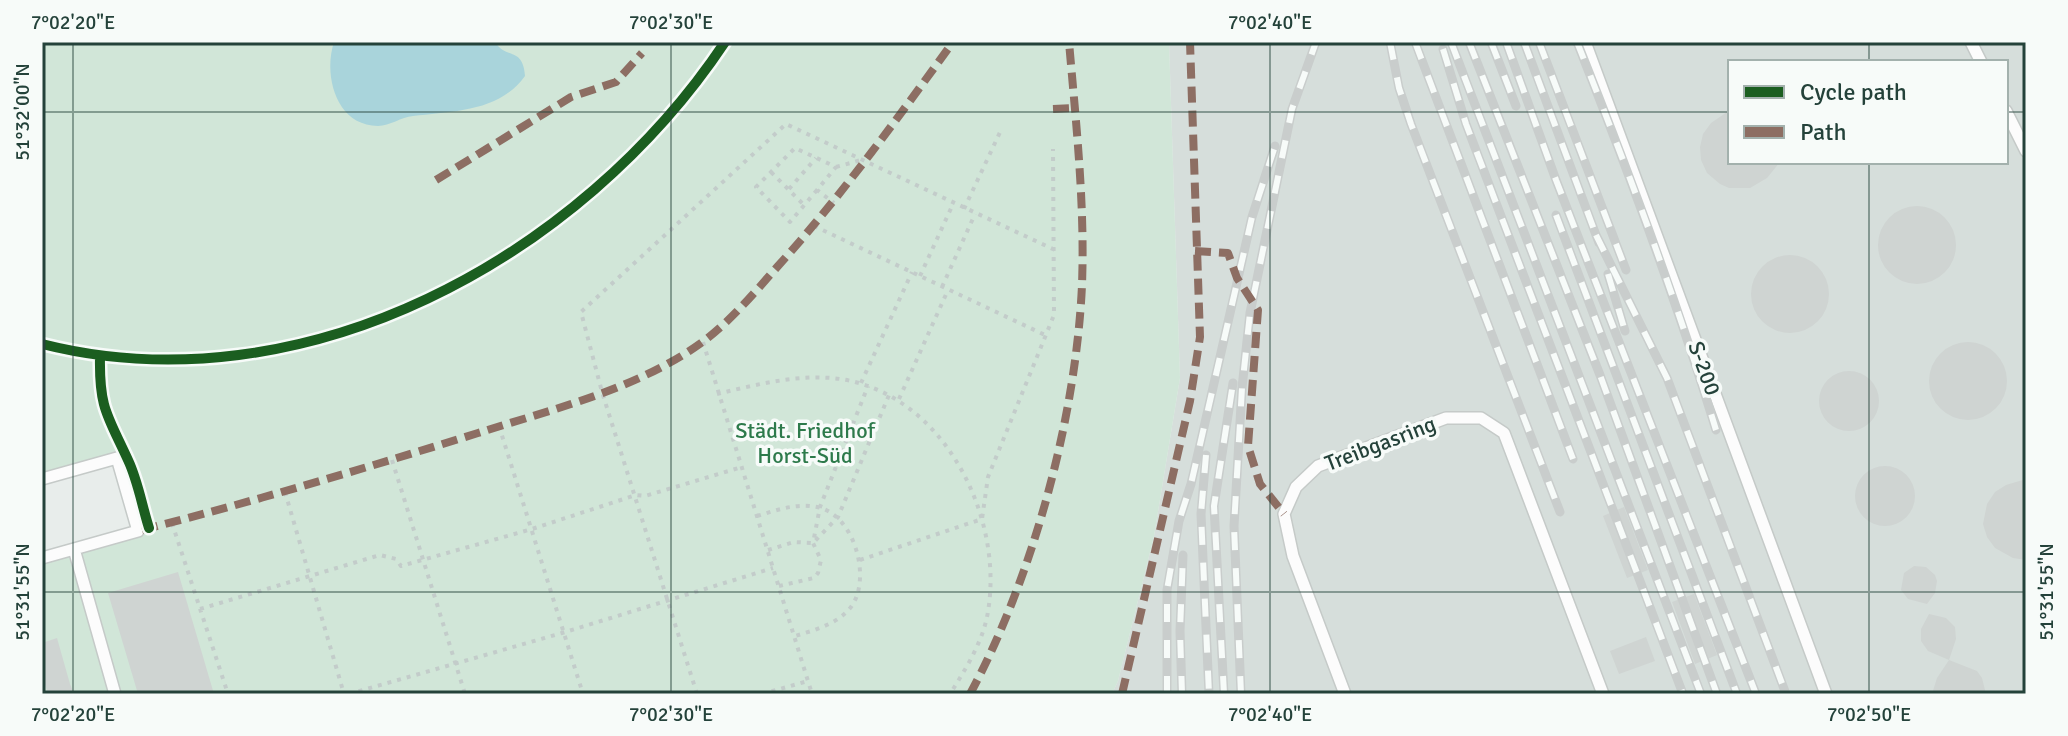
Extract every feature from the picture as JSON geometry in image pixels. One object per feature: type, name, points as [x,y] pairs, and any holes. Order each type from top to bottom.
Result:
[{"type":"lane","name":"S-200","points":[[1585,42],[1826,694]]},
{"type":"lane","points":[[1971,42],[1980,60]]},
{"type":"lane","points":[[2008,115],[2026,151]]},
{"type":"lane","name":"Treibgasring","points":[[1345,694],[1293,556],[1284,514],[1296,487],[1318,466],[1446,418],[1481,418],[1504,433],[1603,694]]},
{"type":"lane","points":[[42,479],[117,458],[138,531],[42,558]]},
{"type":"lane","points":[[74,549],[115,694]]},
{"type":"path","points":[[697,694],[602,392],[581,312],[786,124],[1055,250]]},
{"type":"path","points":[[964,209],[1002,128]]},
{"type":"path","points":[[836,167],[795,148],[756,187],[790,222],[836,167],[861,160]]},
{"type":"path","points":[[982,519],[988,477],[1054,315],[1053,149]]},
{"type":"path","points":[[788,190],[816,158]]},
{"type":"path","points":[[771,172],[804,205]]},
{"type":"path","points":[[817,190],[834,203]]},
{"type":"path","points":[[920,276],[953,204]]},
{"type":"path","points":[[942,287],[975,214]]},
{"type":"path","points":[[814,226],[1045,335]]},
{"type":"path","points":[[861,383],[912,272]]},
{"type":"path","points":[[899,399],[948,290]]},
{"type":"path","points":[[703,342],[812,694]]},
{"type":"path","points":[[717,394],[800,378],[861,383],[899,399],[940,437],[962,473],[982,519],[992,572],[986,619],[970,664],[950,694]]},
{"type":"path","points":[[779,586],[814,578],[818,573],[821,560],[813,543],[820,507],[868,386]]},
{"type":"path","points":[[768,550],[794,542],[813,543],[838,517],[889,394]]},
{"type":"path","points":[[499,426],[583,694]]},
{"type":"path","points":[[392,460],[465,694]]},
{"type":"path","points":[[200,609],[380,555],[396,559],[401,566],[424,560],[636,495],[645,496],[742,467]]},
{"type":"path","points":[[285,492],[347,694],[562,633],[773,568]]},
{"type":"path","points":[[757,516],[795,505],[820,507],[838,517],[860,560],[861,584],[853,604],[842,616],[819,629],[795,636]]},
{"type":"path","points":[[860,560],[982,519]]},
{"type":"path","points":[[172,523],[228,694]]},
{"type":"path","points":[[762,694],[808,681]]},
{"type":"shaded area","points":[[1169,42],[2026,42],[2026,694],[1112,694],[1118,681],[1154,536],[1180,378]]},
{"type":"green space","name":"Städt. Friedhof Horst-Süd","points":[[42,42],[1169,42],[1180,378],[1154,536],[1118,681],[1112,694],[42,694],[42,558],[137,531],[116,458],[42,479]]},
{"type":"water","points":[[334,42],[495,42],[504,51],[518,57],[525,76],[502,97],[474,108],[409,117],[382,126],[364,124],[352,118],[336,96],[330,69]]},
{"type":"building","points":[[1728,111],[1728,164],[1778,164],[1767,178],[1750,188],[1729,188],[1720,184],[1707,173],[1701,160],[1703,134],[1711,123]]},
{"type":"building","points":[[1909,206],[1925,206],[1939,212],[1950,223],[1956,245],[1950,267],[1939,278],[1925,284],[1909,284],[1895,278],[1884,267],[1878,253],[1878,237],[1884,223],[1895,212]]},
{"type":"building","points":[[1782,255],[1798,255],[1812,261],[1823,272],[1829,294],[1823,316],[1812,327],[1798,333],[1782,333],[1768,327],[1757,316],[1751,302],[1751,286],[1757,272],[1768,261]]},
{"type":"building","points":[[1960,342],[1976,342],[1990,348],[2001,359],[2007,381],[2001,403],[1990,414],[1976,420],[1960,420],[1946,414],[1935,403],[1929,389],[1929,373],[1935,359],[1946,348]]},
{"type":"building","points":[[1849,371],[1871,379],[1879,401],[1871,423],[1849,431],[1827,423],[1819,401],[1827,379]]},
{"type":"building","points":[[1885,466],[1907,474],[1915,496],[1907,518],[1885,526],[1863,518],[1855,496],[1863,474]]},
{"type":"building","points":[[2026,479],[2026,560],[2013,558],[1995,548],[1983,524],[1987,504],[1995,492]]},
{"type":"building","points":[[1624,507],[1648,570],[1627,578],[1603,516]]},
{"type":"building","points":[[1914,566],[1926,567],[1935,575],[1935,593],[1927,604],[1908,599],[1901,590],[1904,573]]},
{"type":"building","points":[[178,572],[214,694],[138,694],[108,593]]},
{"type":"building","points":[[1694,594],[1717,655],[1695,664],[1672,602]]},
{"type":"building","points":[[1929,614],[1946,618],[1955,627],[1956,639],[1949,660],[1928,651],[1921,641],[1921,629]]},
{"type":"building","points":[[1646,637],[1655,661],[1619,674],[1610,651]]},
{"type":"building","points":[[57,638],[74,694],[48,694],[42,675],[42,643]]},
{"type":"building","points":[[1949,660],[1977,671],[1986,694],[1932,694],[1937,678]]},
{"type":"railway","points":[[1241,694],[1234,526],[1250,313],[1292,109],[1316,42]]},
{"type":"railway","points":[[1390,42],[1399,88],[1411,124],[1560,512]]},
{"type":"railway","points":[[1415,42],[1573,459]]},
{"type":"railway","points":[[1451,42],[1701,694]]},
{"type":"railway","points":[[1469,42],[1600,375],[1717,694]]},
{"type":"railway","points":[[1491,42],[1516,106]]},
{"type":"railway","points":[[1506,42],[1556,180],[1756,694]]},
{"type":"railway","points":[[1524,42],[1599,243]]},
{"type":"railway","points":[[1539,42],[1626,270]]},
{"type":"railway","points":[[1577,42],[1651,234],[1716,430]]},
{"type":"railway","points":[[1443,49],[1466,124],[1683,694]]},
{"type":"railway","points":[[1167,694],[1167,590],[1179,521],[1191,484],[1252,217],[1275,146]]},
{"type":"railway","points":[[1556,215],[1737,694]]},
{"type":"railway","points":[[1596,235],[1667,378],[1786,694]]},
{"type":"railway","points":[[1608,274],[1625,331]]},
{"type":"railway","points":[[1224,694],[1214,506],[1233,383]]},
{"type":"railway","points":[[1206,455],[1201,514],[1209,694]]},
{"type":"railway","points":[[1182,694],[1180,631],[1183,555]]},
{"type":"marked path","points":[[142,530],[310,484],[565,406],[622,385],[676,359],[712,335],[732,316],[802,239],[953,42]]},
{"type":"marked path","points":[[970,694],[993,648],[1032,548],[1061,442],[1071,389],[1083,255],[1069,42]]},
{"type":"marked path","points":[[1122,694],[1190,401],[1200,337],[1190,42]]},
{"type":"marked path","points":[[436,180],[571,97],[616,82],[642,53]]},
{"type":"marked path","points":[[1053,109],[1075,108]]},
{"type":"marked path","points":[[1195,251],[1228,253],[1237,278],[1258,310],[1248,446],[1260,484],[1284,514]]},
{"type":"cycle path","points":[[42,344],[140,359],[239,355],[335,334],[427,299],[514,250],[594,190],[665,120],[725,42]]},
{"type":"cycle path","points":[[100,357],[101,389],[106,412],[131,468],[149,528]]}]
